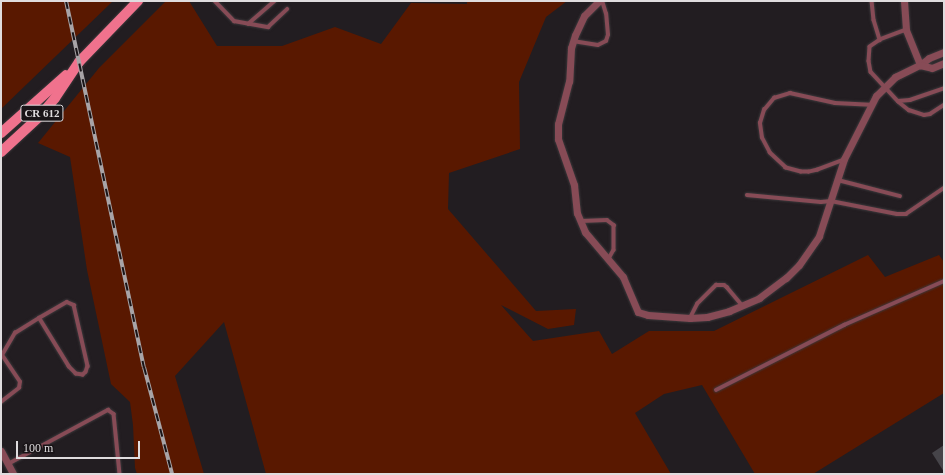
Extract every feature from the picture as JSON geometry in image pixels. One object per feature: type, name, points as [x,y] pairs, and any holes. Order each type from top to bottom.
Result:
[{"type":"main road","name":"CR 612","points":[[1,134],[75,66],[138,1]]},
{"type":"main road","name":"CR 612","points":[[1,152],[50,104],[75,66]]},
{"type":"street","points":[[599,1],[584,16],[573,41],[569,81],[559,117],[558,132],[561,148],[574,185],[576,206],[580,221],[593,243],[609,259],[623,277],[638,312],[648,315],[690,318],[707,317],[744,306],[772,289],[799,265],[819,236],[844,159],[870,105],[884,87],[895,77],[920,65],[929,58],[944,52]]},
{"type":"street","points":[[904,1],[906,30],[920,65]]},
{"type":"street","points":[[920,65],[932,68],[944,63]]},
{"type":"street","points":[[1,451],[13,474]]},
{"type":"lane","points":[[215,1],[234,21],[268,27],[287,8]]},
{"type":"lane","points":[[248,24],[274,1]]},
{"type":"lane","points":[[573,41],[598,46],[606,41],[608,35],[606,14],[602,1]]},
{"type":"lane","points":[[872,1],[874,20],[880,40]]},
{"type":"lane","points":[[906,30],[880,40],[870,47],[869,61],[871,72],[884,87],[909,110],[924,115],[930,114],[944,105]]},
{"type":"lane","points":[[898,101],[910,100],[944,88]]},
{"type":"lane","points":[[844,159],[818,170],[809,172],[801,172],[786,168],[770,153],[762,138],[760,123],[764,110],[774,98],[790,93],[835,103],[870,105]]},
{"type":"lane","points":[[838,180],[900,196]]},
{"type":"lane","points":[[747,195],[821,202],[830,201],[897,214],[906,214],[944,188]]},
{"type":"lane","points":[[580,221],[604,220],[612,223],[615,228],[615,247],[609,259]]},
{"type":"lane","points":[[716,390],[844,325],[944,281]]},
{"type":"lane","points":[[690,318],[697,304],[716,286],[724,285],[728,287],[744,306]]},
{"type":"lane","points":[[1,402],[19,388],[20,382],[1,356],[15,333],[39,318],[67,302],[74,306],[88,366],[86,372],[83,375],[76,374],[69,367],[39,318]]},
{"type":"lane","points":[[8,464],[108,410],[114,414],[120,474]]},
{"type":"shaded area","points":[[1,1],[113,1],[1,109]]},
{"type":"shaded area","points":[[166,1],[189,1],[217,46],[282,46],[335,27],[381,44],[411,3],[467,4],[467,1],[567,1],[546,17],[519,82],[520,149],[449,173],[448,209],[536,311],[576,309],[574,325],[548,329],[501,305],[533,341],[599,331],[612,354],[649,331],[714,331],[868,255],[885,277],[939,255],[944,262],[944,393],[813,474],[755,474],[702,385],[664,394],[635,413],[671,474],[266,474],[224,322],[175,376],[204,474],[137,474],[135,468],[133,425],[130,402],[111,384],[87,270],[70,157],[38,143],[99,68]]},
{"type":"building","points":[[944,445],[944,472],[932,453]]},
{"type":"railway","points":[[66,1],[144,367],[172,474]]}]
